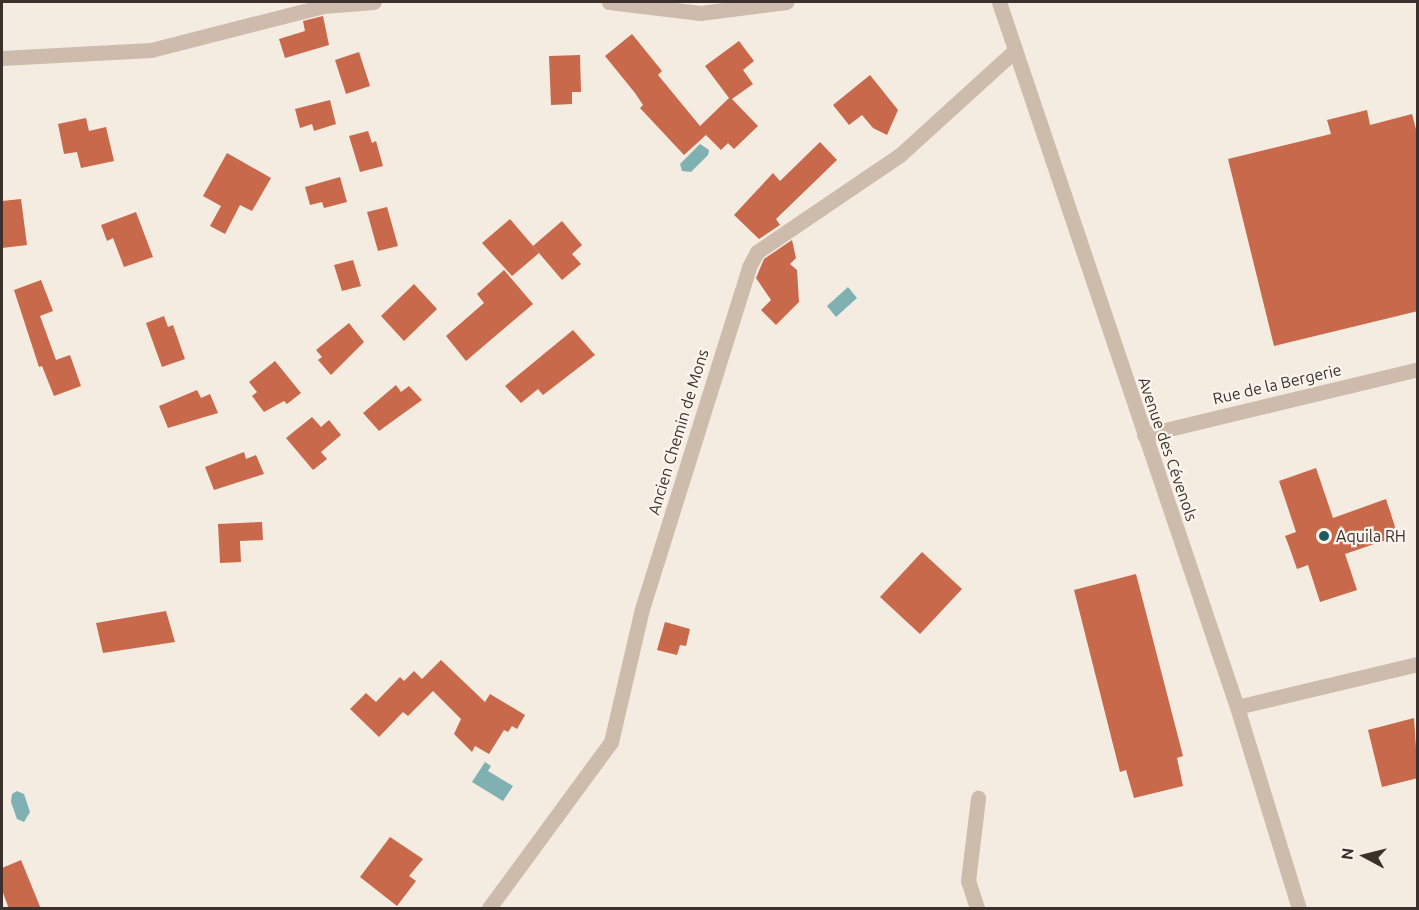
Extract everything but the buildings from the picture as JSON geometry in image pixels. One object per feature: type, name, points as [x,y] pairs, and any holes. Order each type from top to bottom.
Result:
[{"type":"street","points":[[2,58],[151,50],[323,6],[374,2]]},
{"type":"street","points":[[609,2],[700,13],[786,2]]},
{"type":"street","name":"Avenue des Cévenols","points":[[999,2],[1237,707],[1299,909]]},
{"type":"street","name":"Ancien Chemin de Mons","points":[[489,909],[611,742],[642,609],[749,267],[757,252],[901,154],[1014,51]]},
{"type":"street","name":"Rue de la Bergerie","points":[[1144,435],[1418,369]]},
{"type":"street","points":[[1237,707],[1418,664]]},
{"type":"street","points":[[977,909],[968,881],[978,798]]},
{"type":"water","points":[[700,144],[709,150],[708,155],[691,172],[682,171],[680,164]]},
{"type":"water","points":[[848,287],[857,298],[836,317],[827,306]]},
{"type":"water","points":[[485,762],[491,766],[488,771],[513,786],[503,801],[472,782]]},
{"type":"water","points":[[17,791],[24,794],[30,812],[24,822],[17,819],[11,802],[12,794]]},
{"type":"place","name":"Aquila RH","points":[[1324,536]]}]
